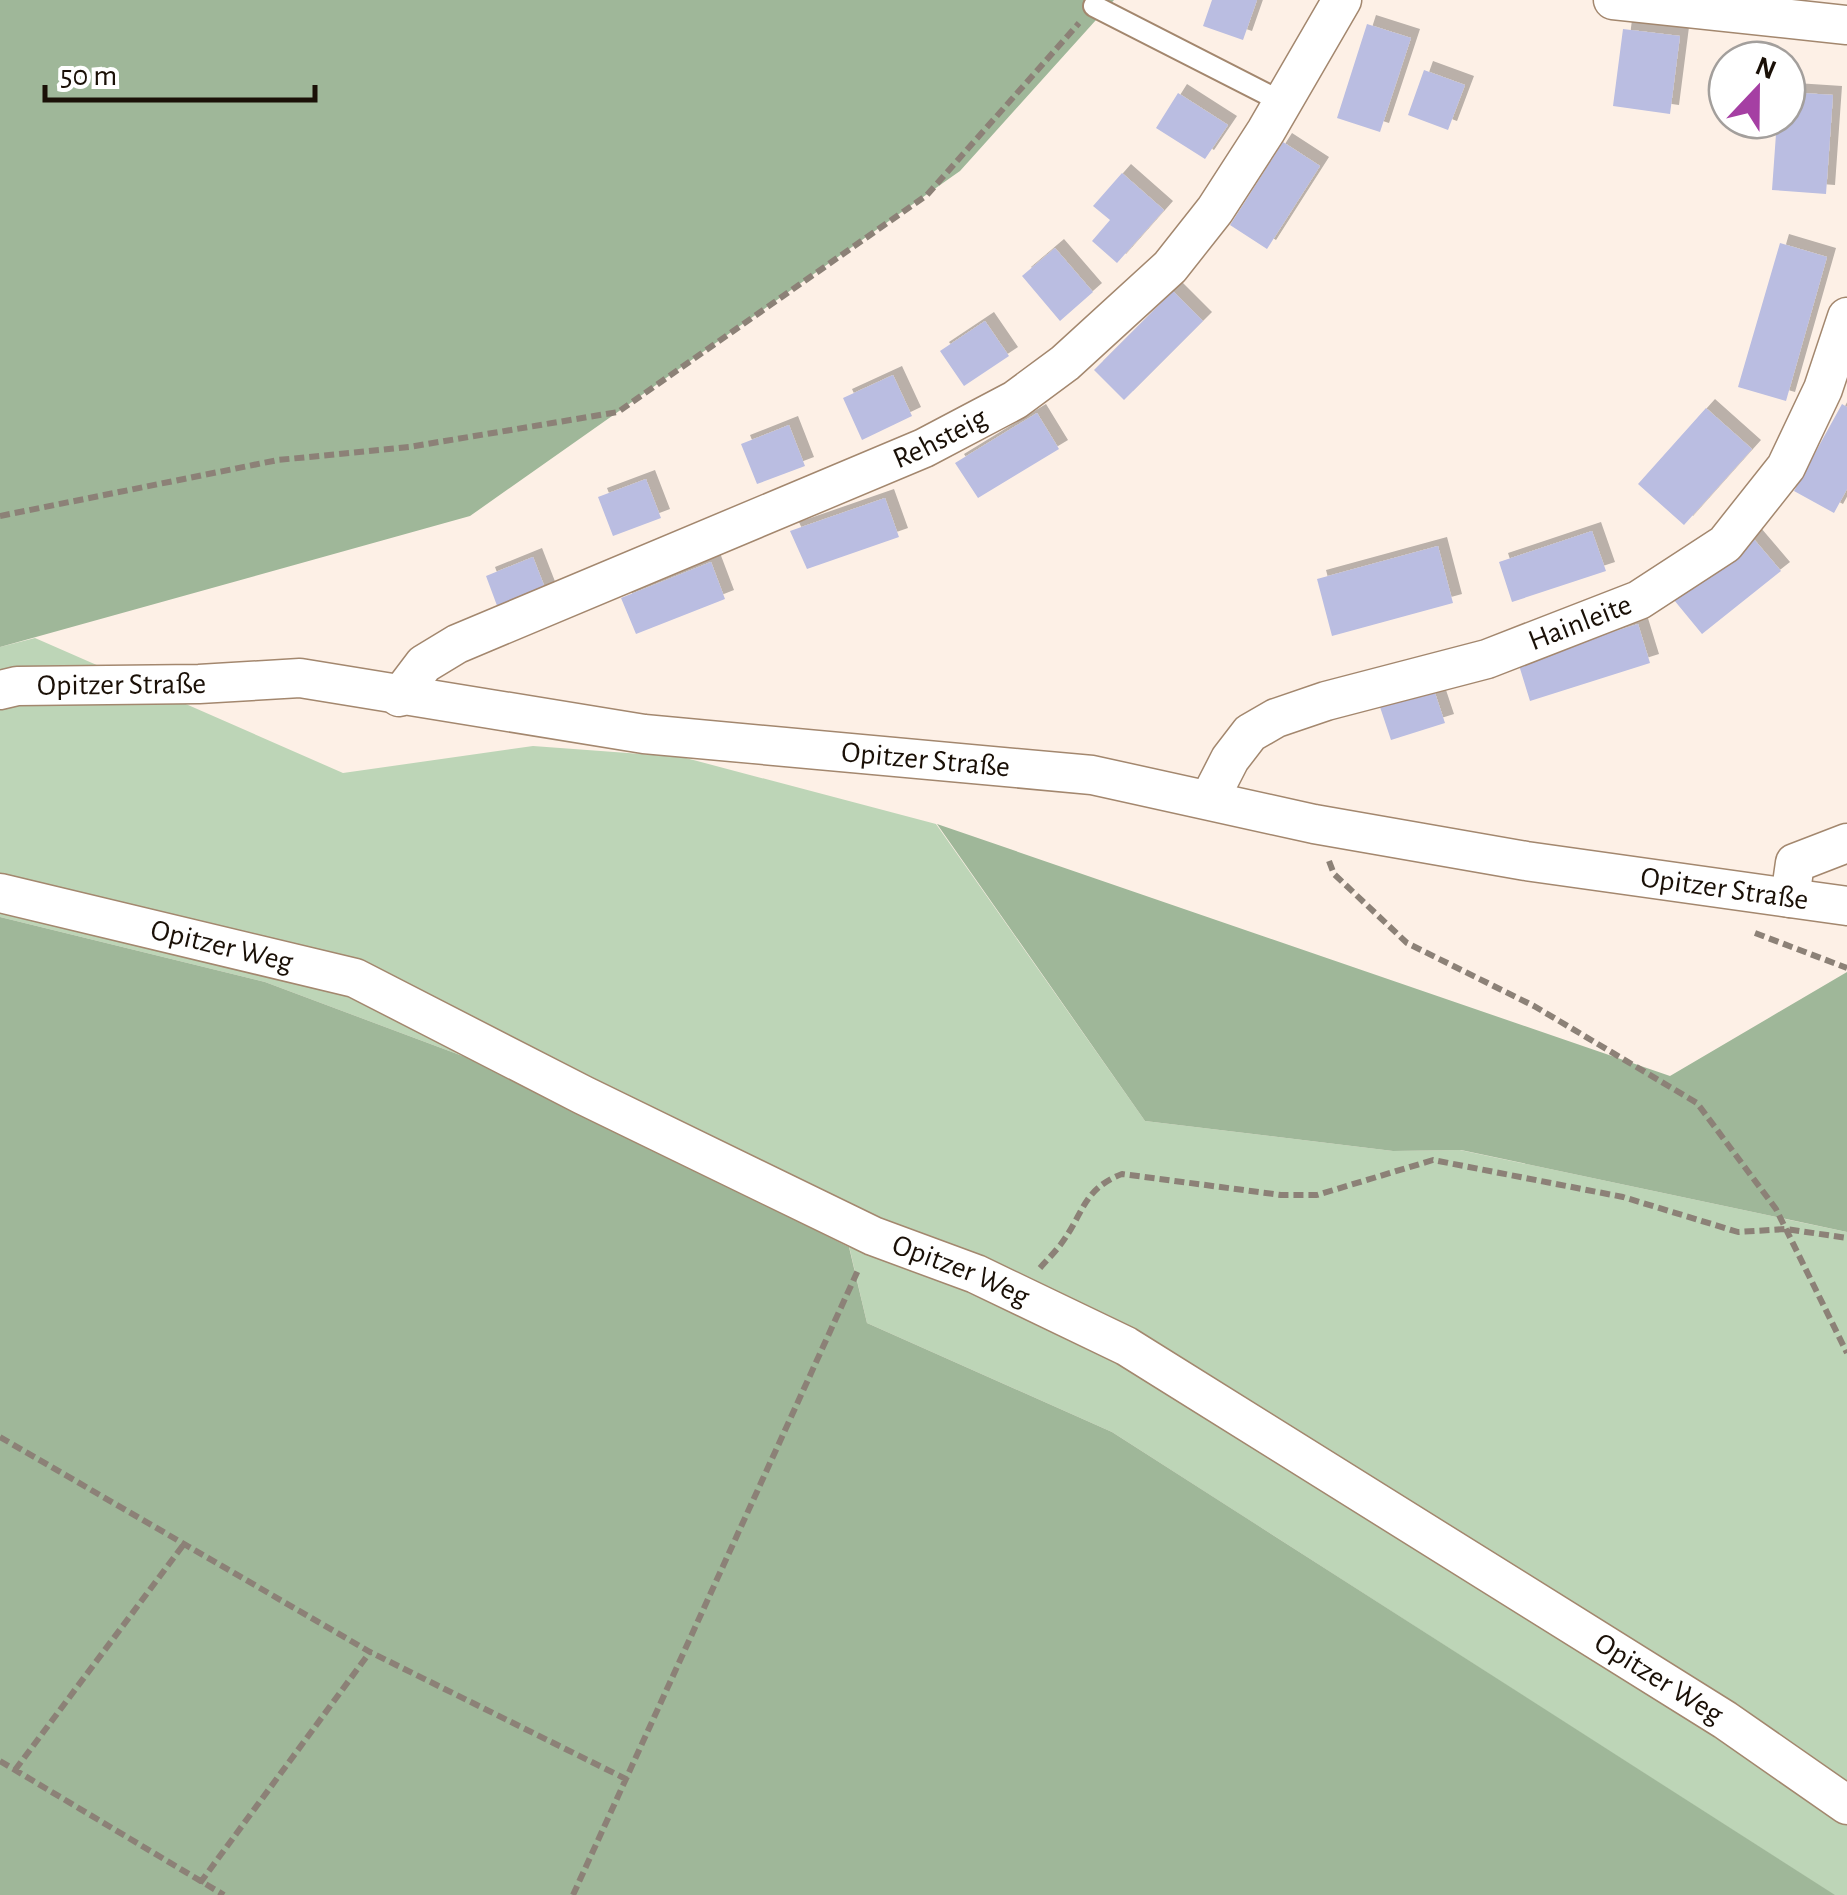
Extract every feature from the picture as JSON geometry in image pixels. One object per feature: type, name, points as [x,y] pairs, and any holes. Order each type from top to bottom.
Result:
[{"type":"street","name":"Rehsteig","points":[[399,697],[424,664],[457,644],[924,448],[1015,400],[1064,363],[1170,267],[1214,210],[1284,102],[1342,0]]},
{"type":"street","points":[[1613,0],[1847,26]]},
{"type":"street","name":"Hainleite","points":[[1209,800],[1230,759],[1250,733],[1276,718],[1487,659],[1622,607],[1725,544],[1786,467],[1823,389],[1847,317]]},
{"type":"street","name":"Opitzer Straße","points":[[0,690],[17,686],[199,684],[300,678],[644,734],[1092,775],[1314,824],[1526,861],[1847,906]]},
{"type":"street","points":[[1790,898],[1795,863],[1847,843]]},
{"type":"street","name":"Opitzer Weg","points":[[0,894],[355,978],[583,1095],[873,1236],[1013,1292],[1142,1356],[1725,1720],[1847,1806]]},
{"type":"lane","points":[[1094,6],[1284,102]]},
{"type":"path","points":[[0,516],[278,460],[409,447],[618,412],[927,195],[1094,6]]},
{"type":"path","points":[[1314,824],[1334,874],[1407,942],[1534,1006],[1697,1103],[1776,1209],[1847,1353]]},
{"type":"path","points":[[1013,1292],[1062,1242],[1084,1202],[1102,1182],[1122,1174],[1281,1195],[1317,1195],[1433,1160],[1566,1183],[1738,1232],[1786,1230],[1847,1238]]},
{"type":"path","points":[[574,1895],[873,1236]]},
{"type":"path","points":[[0,1437],[370,1652],[628,1780]]},
{"type":"path","points":[[15,1770],[184,1544]]},
{"type":"path","points":[[200,1883],[370,1652]]},
{"type":"path","points":[[0,1761],[224,1895]]},
{"type":"green space","points":[[0,0],[1114,0],[960,171],[470,516],[0,647]]},
{"type":"green space","points":[[35,638],[343,773],[533,746],[682,757],[936,824],[1145,1121],[1393,1151],[1460,1150],[1847,1232],[1847,1895],[1834,1895],[1112,1432],[867,1323],[849,1246],[492,1067],[265,982],[0,917],[0,647]]},
{"type":"green space","points":[[937,824],[1670,1076],[1847,972],[1847,1232],[1461,1150],[1393,1151],[1145,1121]]},
{"type":"green space","points":[[0,917],[265,982],[492,1067],[849,1247],[867,1323],[1112,1432],[1835,1895],[0,1895]]},
{"type":"building","points":[[1212,0],[1257,0],[1243,40],[1203,26]]},
{"type":"building","points":[[1367,24],[1411,38],[1380,132],[1337,118]]},
{"type":"building","points":[[1623,29],[1680,36],[1670,114],[1613,106]]},
{"type":"building","points":[[1424,70],[1465,85],[1448,130],[1408,115]]},
{"type":"building","points":[[1178,93],[1228,125],[1205,159],[1156,128]]},
{"type":"building","points":[[1807,93],[1833,95],[1826,194],[1772,190],[1776,140],[1807,140]]},
{"type":"building","points":[[1283,142],[1320,166],[1267,249],[1230,225]]},
{"type":"building","points":[[1122,173],[1164,210],[1117,263],[1092,241],[1110,220],[1093,206]]},
{"type":"building","points":[[1780,243],[1827,257],[1786,401],[1738,387]]},
{"type":"building","points":[[1055,248],[1093,292],[1060,321],[1022,276]]},
{"type":"building","points":[[1173,291],[1203,321],[1124,400],[1094,370]]},
{"type":"building","points":[[985,321],[1009,356],[964,386],[940,351]]},
{"type":"building","points":[[893,375],[912,416],[862,440],[843,398]]},
{"type":"building","points":[[1842,404],[1847,407],[1847,489],[1834,513],[1794,491]]},
{"type":"building","points":[[1706,408],[1752,449],[1684,525],[1638,484]]},
{"type":"building","points":[[1037,413],[1059,449],[978,498],[955,463]]},
{"type":"building","points":[[789,425],[805,466],[757,484],[741,444]]},
{"type":"building","points":[[646,479],[661,518],[613,536],[598,497]]},
{"type":"building","points":[[885,498],[899,537],[807,569],[790,531]]},
{"type":"building","points":[[1592,531],[1606,571],[1512,602],[1499,562]]},
{"type":"building","points":[[1752,537],[1781,571],[1702,634],[1674,600]]},
{"type":"building","points":[[1438,546],[1453,603],[1332,636],[1317,579]]},
{"type":"building","points":[[533,557],[547,593],[499,611],[486,576]]},
{"type":"building","points":[[711,562],[725,599],[636,634],[621,598]]},
{"type":"building","points":[[1638,624],[1650,663],[1530,701],[1518,662]]},
{"type":"building","points":[[1433,687],[1445,723],[1391,740],[1379,704]]}]
